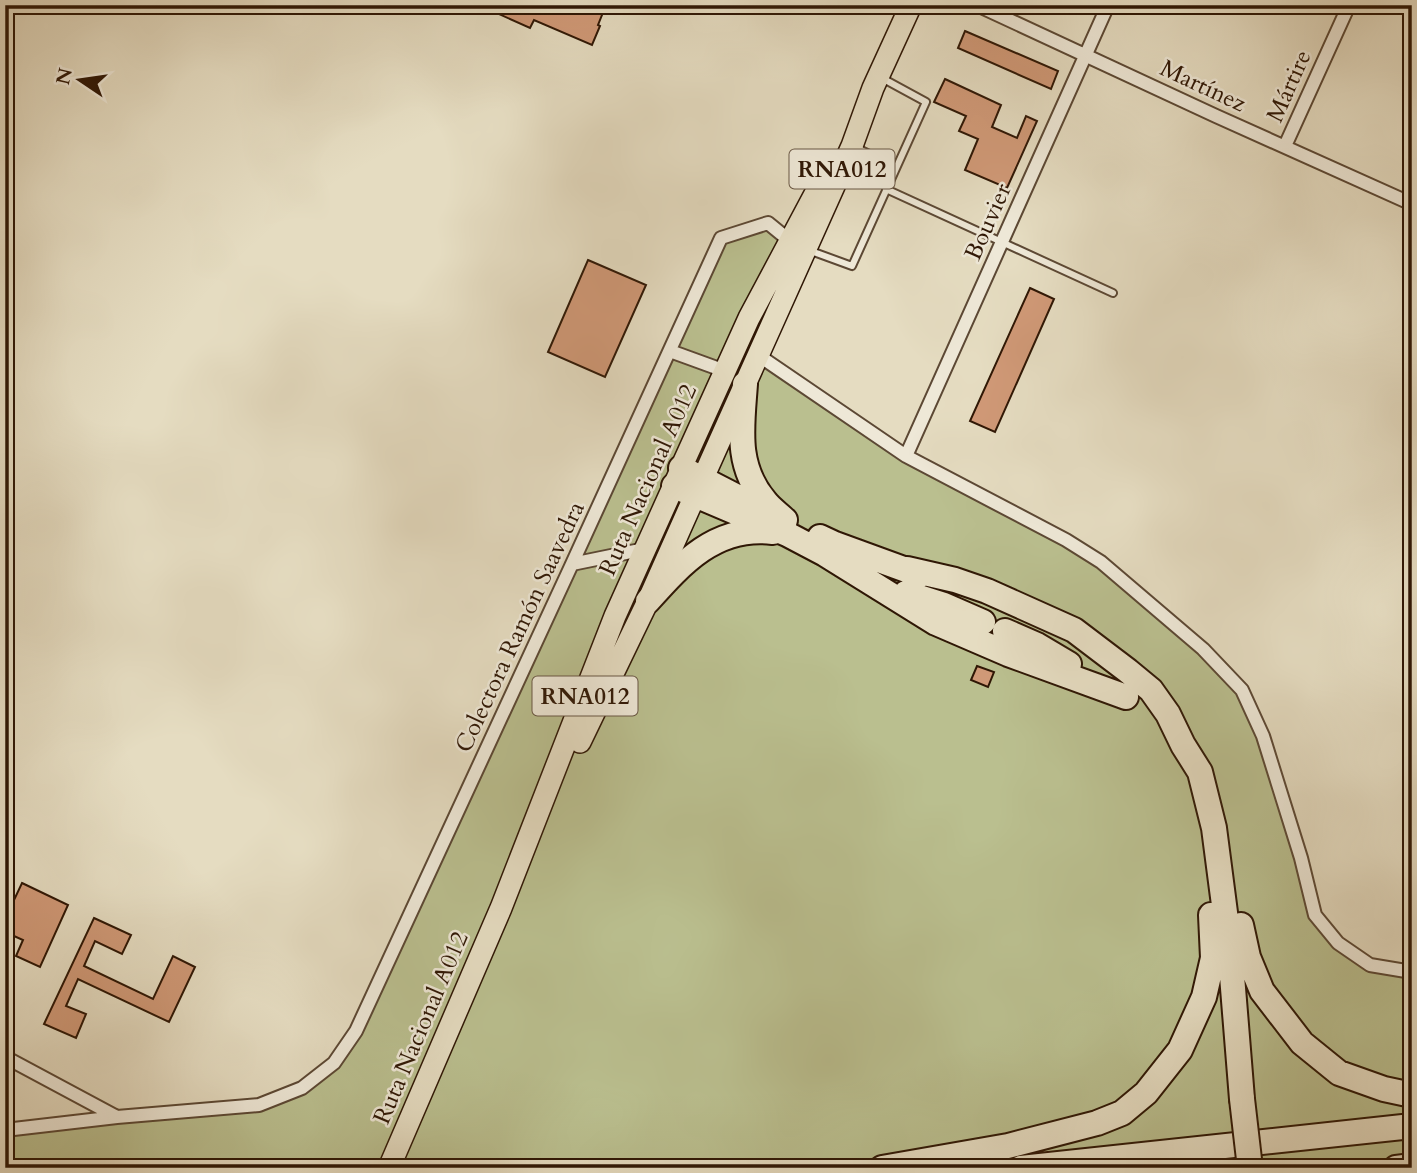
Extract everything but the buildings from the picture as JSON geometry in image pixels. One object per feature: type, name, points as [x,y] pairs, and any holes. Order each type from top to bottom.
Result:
[{"type":"highway","points":[[735,377],[744,461],[765,502],[786,527],[936,622],[1008,654],[1126,697]]},
{"type":"highway","points":[[688,482],[786,527],[907,569],[984,600],[1107,656],[1151,690],[1168,714],[1200,772],[1214,828],[1230,951],[1250,1168]]},
{"type":"highway","name":"RNA012","points":[[648,601],[677,568],[704,547],[731,534],[786,527]]},
{"type":"highway","points":[[907,569],[994,626],[1126,697],[1183,745]]},
{"type":"highway","points":[[872,582],[994,626],[1107,656]]},
{"type":"highway","points":[[1214,828],[1226,847],[1248,957],[1262,991],[1301,1043],[1339,1073],[1384,1089],[1412,1095]]},
{"type":"highway","points":[[882,1168],[1008,1146],[1097,1124],[1122,1113],[1146,1093],[1180,1050],[1204,997],[1213,958],[1210,850],[1214,828]]},
{"type":"highway","points":[[1021,1168],[1412,1126]]},
{"type":"highway","points":[[1396,1168],[1412,1166]]},
{"type":"main road","name":"Ruta Nacional A012","points":[[735,377],[758,355],[798,245],[911,5]]},
{"type":"main road","name":"Ruta Nacional A012","points":[[501,908],[648,601],[688,482],[735,377],[749,318],[798,245]]},
{"type":"main road","name":"Ruta Nacional A012","points":[[389,1168],[501,908],[615,616],[645,549],[688,482]]},
{"type":"street","name":"Martínez","points":[[977,5],[1412,204]]},
{"type":"street","name":"Bouvier","points":[[906,456],[1108,5]]},
{"type":"street","name":"Mártire","points":[[1285,146],[1349,5]]},
{"type":"street","name":"Colectora Ramón Saavedra","points":[[5,1130],[259,1105],[302,1088],[334,1063],[356,1031],[721,238],[768,223],[798,245]]},
{"type":"street","points":[[670,351],[735,377]]},
{"type":"street","points":[[758,355],[906,456],[1066,540],[1101,562],[1203,649],[1242,690],[1263,736],[1301,858],[1315,915],[1338,943],[1370,965],[1412,972]]},
{"type":"street","points":[[572,564],[645,549]]},
{"type":"street","points":[[5,1057],[117,1117]]},
{"type":"lane","points":[[798,245],[852,266],[926,102],[876,82]]},
{"type":"lane","points":[[847,144],[896,167]]},
{"type":"lane","points":[[886,189],[1113,293]]},
{"type":"green space","points":[[768,223],[790,241],[758,355],[906,456],[1066,540],[1242,690],[1315,915],[1370,965],[1412,972],[1412,1168],[5,1168],[5,1130],[259,1105],[302,1088],[356,1031],[721,238]]}]
